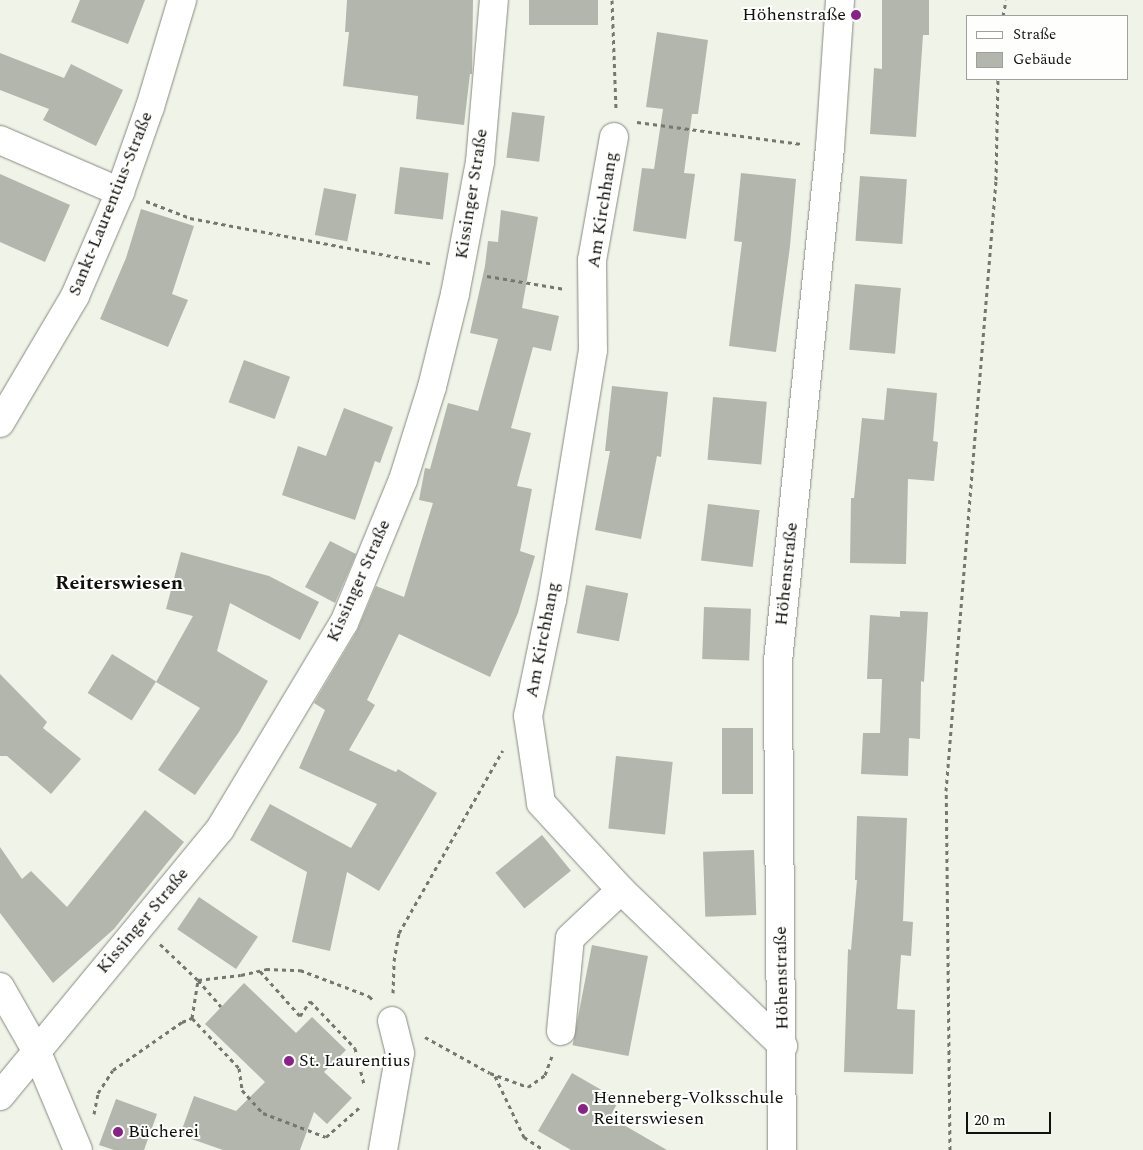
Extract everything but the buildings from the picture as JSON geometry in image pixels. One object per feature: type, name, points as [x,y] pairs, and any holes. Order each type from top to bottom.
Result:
[{"type":"street","name":"Sankt-Laurentius-Straße","points":[[0,424],[74,296],[120,192],[150,107],[182,0]]},
{"type":"street","name":"Kissinger Straße","points":[[0,1096],[220,829],[344,623],[403,480],[432,387],[460,269],[480,162],[494,0]]},
{"type":"street","name":"Höhenstraße","points":[[782,1150],[783,1046],[778,661],[830,148],[840,0]]},
{"type":"street","name":"Am Kirchhang","points":[[616,128],[592,260],[593,350],[554,591],[528,716],[542,803],[621,890],[783,1046]]},
{"type":"street","points":[[0,140],[120,192]]},
{"type":"street","points":[[561,1032],[570,938],[621,890]]},
{"type":"street","points":[[0,987],[36,1050],[78,1150]]},
{"type":"street","points":[[383,1150],[400,1053],[392,1021]]},
{"type":"path","points":[[612,0],[616,128],[830,148]]},
{"type":"path","points":[[1004,15],[1006,0]]},
{"type":"path","points":[[950,1150],[946,791],[996,180],[998,80]]},
{"type":"path","points":[[120,192],[190,218],[460,269],[498,278],[593,292]]},
{"type":"path","points":[[392,1021],[394,961],[399,933],[510,738],[528,716]]},
{"type":"path","points":[[140,924],[198,980],[221,1006]]},
{"type":"path","points":[[198,980],[260,971],[300,970],[369,996],[392,1021],[448,1048],[495,1076],[528,1087],[545,1075],[561,1032]]},
{"type":"path","points":[[260,971],[300,1016],[310,1001],[355,1048],[366,1091]]},
{"type":"path","points":[[192,1018],[198,980]]},
{"type":"path","points":[[192,1018],[239,1068],[242,1090],[263,1114],[326,1137],[368,1100]]},
{"type":"path","points":[[92,1121],[98,1093],[112,1070],[182,1022],[192,1018]]},
{"type":"path","points":[[495,1076],[524,1137],[544,1150]]},
{"type":"place","name":"Höhenstraße","points":[[856,15]]},
{"type":"place","name":"St. Laurentius","points":[[289,1061]]},
{"type":"place","name":"Henneberg-Volksschule Reiterswiesen","points":[[583,1109]]},
{"type":"place","name":"Bücherei","points":[[118,1132]]},
{"type":"district","name":"Reiterswiesen","points":[[119,583]]}]
